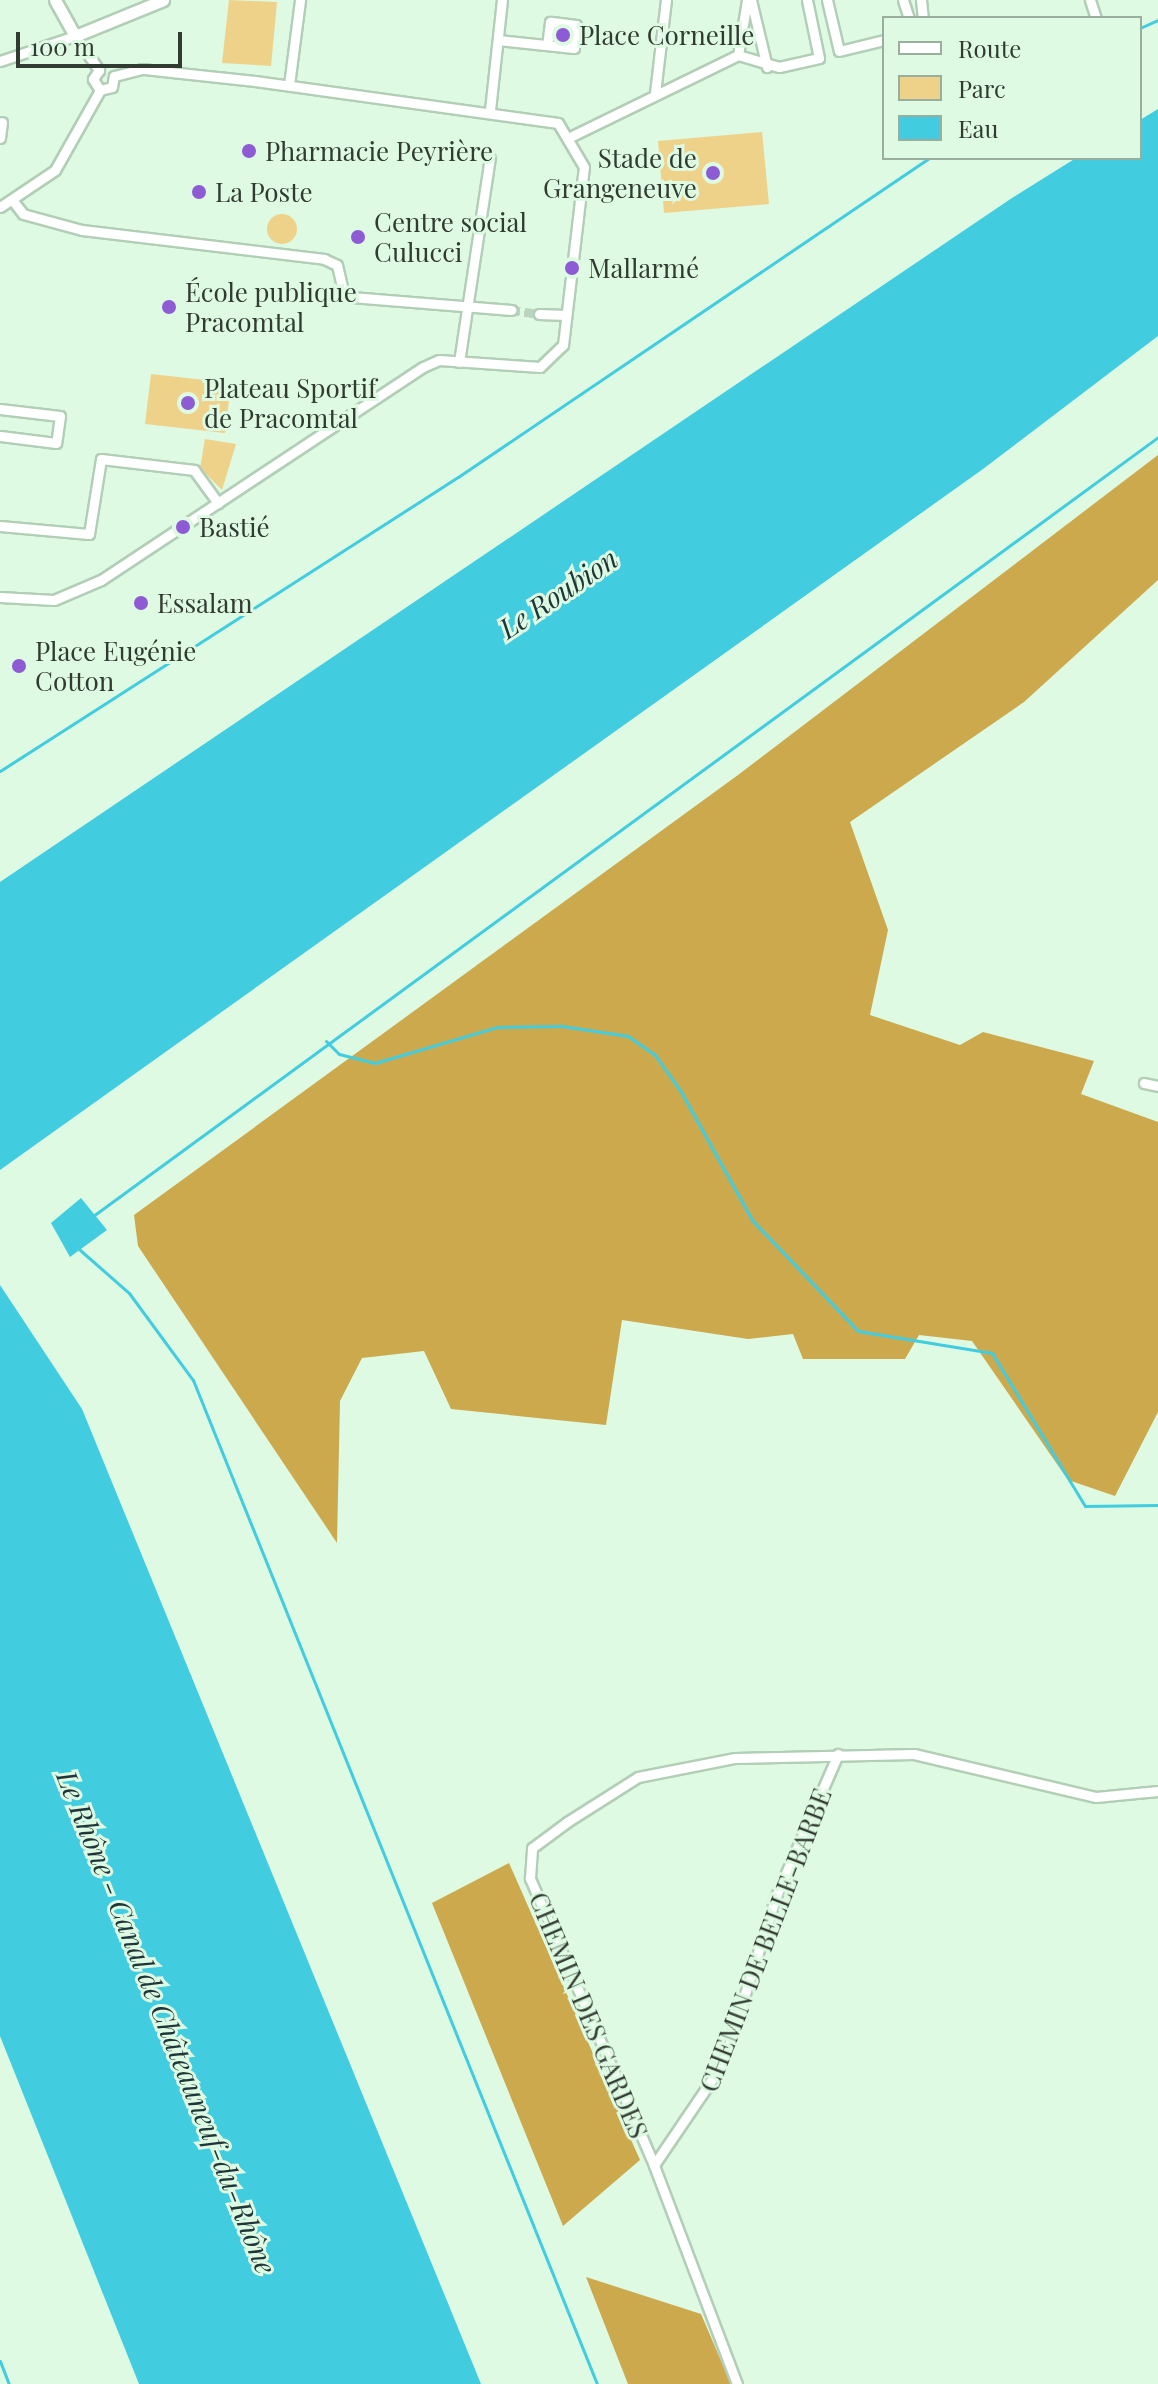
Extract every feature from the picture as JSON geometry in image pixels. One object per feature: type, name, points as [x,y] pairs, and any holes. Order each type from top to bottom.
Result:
[{"type":"street","points":[[0,597],[35,602],[76,593],[423,367],[459,362],[540,367],[563,345],[583,183],[572,136],[540,115],[142,69],[114,76],[99,70],[55,0]]},
{"type":"street","points":[[0,61],[75,36],[163,0]]},
{"type":"street","points":[[289,85],[300,0]]},
{"type":"street","points":[[490,110],[502,0]]},
{"type":"street","points":[[655,93],[666,0]]},
{"type":"street","points":[[738,55],[749,0]]},
{"type":"street","points":[[749,0],[767,67]]},
{"type":"street","points":[[572,136],[738,55],[767,67],[819,58],[807,0]]},
{"type":"street","points":[[827,0],[842,52],[882,41]]},
{"type":"street","points":[[498,40],[547,45]]},
{"type":"street","points":[[99,70],[93,79],[100,90]]},
{"type":"street","points":[[0,207],[55,170],[100,90],[112,87],[114,76]]},
{"type":"street","points":[[0,138],[2,122]]},
{"type":"street","points":[[459,362],[464,304],[473,292],[490,158]]},
{"type":"street","points":[[13,201],[23,214],[82,230],[324,259],[337,265],[343,292],[351,297],[511,310]]},
{"type":"street","points":[[539,314],[566,315]]},
{"type":"street","points":[[0,409],[60,416],[56,443],[0,436]]},
{"type":"street","points":[[0,526],[89,534],[101,459],[194,470],[218,503]]},
{"type":"street","points":[[1144,1083],[1158,1086]]},
{"type":"street","name":"CHEMIN DES GARDES","points":[[654,2165],[536,1899],[532,1848],[638,1777],[735,1758],[838,1754],[938,1758],[1096,1797],[1158,1791]]},
{"type":"street","name":"CHEMIN DE BELLE-BARBE","points":[[654,2165],[723,2063],[776,1896],[838,1754]]},
{"type":"street","points":[[654,2165],[737,2384]]},
{"type":"green space","points":[[229,0],[277,2],[271,66],[222,63]]},
{"type":"green space","name":"Stade de Grangeneuve","points":[[762,132],[769,204],[664,213],[658,141]]},
{"type":"green space","points":[[282,214],[293,218],[297,229],[293,240],[282,244],[271,240],[267,229],[271,218]]},
{"type":"green space","name":"Plateau Sportif de Pracomtal","points":[[151,374],[231,383],[225,433],[145,424]]},
{"type":"green space","points":[[205,439],[236,444],[222,490],[200,468]]},
{"type":"shaded area","points":[[1158,455],[1158,580],[1024,702],[850,822],[888,930],[870,1015],[960,1045],[983,1032],[1094,1061],[1081,1094],[1158,1122],[1158,1412],[1115,1496],[1068,1480],[972,1341],[919,1335],[905,1359],[803,1359],[793,1334],[748,1339],[622,1320],[606,1425],[451,1409],[424,1351],[362,1358],[340,1401],[337,1543],[138,1246],[134,1215],[738,775]]},
{"type":"shaded area","points":[[509,1863],[640,2160],[563,2226],[432,1903]]},
{"type":"shaded area","points":[[586,2277],[701,2314],[731,2384],[628,2384]]},
{"type":"water","name":"Le Roubion","points":[[1158,109],[1158,336],[983,469],[0,1170],[0,882],[1012,198],[1073,160],[1142,160],[1142,119]]},
{"type":"water","points":[[81,1198],[107,1230],[70,1257],[51,1223]]},
{"type":"water","name":"Le Rhône - Canal de Châteauneuf-du-Rhône","points":[[0,1285],[82,1409],[481,2384],[139,2384],[0,2036]]},
{"type":"waterway","points":[[1142,27],[1158,20]]},
{"type":"waterway","points":[[0,771],[458,477],[926,160]]},
{"type":"waterway","points":[[93,1216],[1158,437]]},
{"type":"waterway","points":[[326,1041],[339,1054],[375,1063],[497,1027],[562,1026],[628,1036],[655,1055],[680,1090],[752,1220],[858,1331],[992,1353],[1085,1506],[1158,1505]]},
{"type":"waterway","points":[[80,1250],[129,1293],[193,1380],[597,2384]]},
{"type":"waterway","points":[[0,2361],[9,2384]]},
{"type":"tunnel","points":[[511,310],[539,314]]},
{"type":"place","name":"Place Corneille","points":[[563,35]]},
{"type":"place","name":"Pharmacie Peyrière","points":[[249,151]]},
{"type":"place","name":"Stade de Grangeneuve","points":[[713,173]]},
{"type":"place","name":"La Poste","points":[[199,192]]},
{"type":"place","name":"Centre social Culucci","points":[[358,237]]},
{"type":"place","name":"Mallarmé","points":[[572,268]]},
{"type":"place","name":"École publique Pracomtal","points":[[169,307]]},
{"type":"place","name":"Plateau Sportif de Pracomtal","points":[[188,403]]},
{"type":"place","name":"Bastié","points":[[183,527]]},
{"type":"place","name":"Essalam","points":[[141,603]]},
{"type":"place","name":"Place Eugénie Cotton","points":[[19,666]]}]
